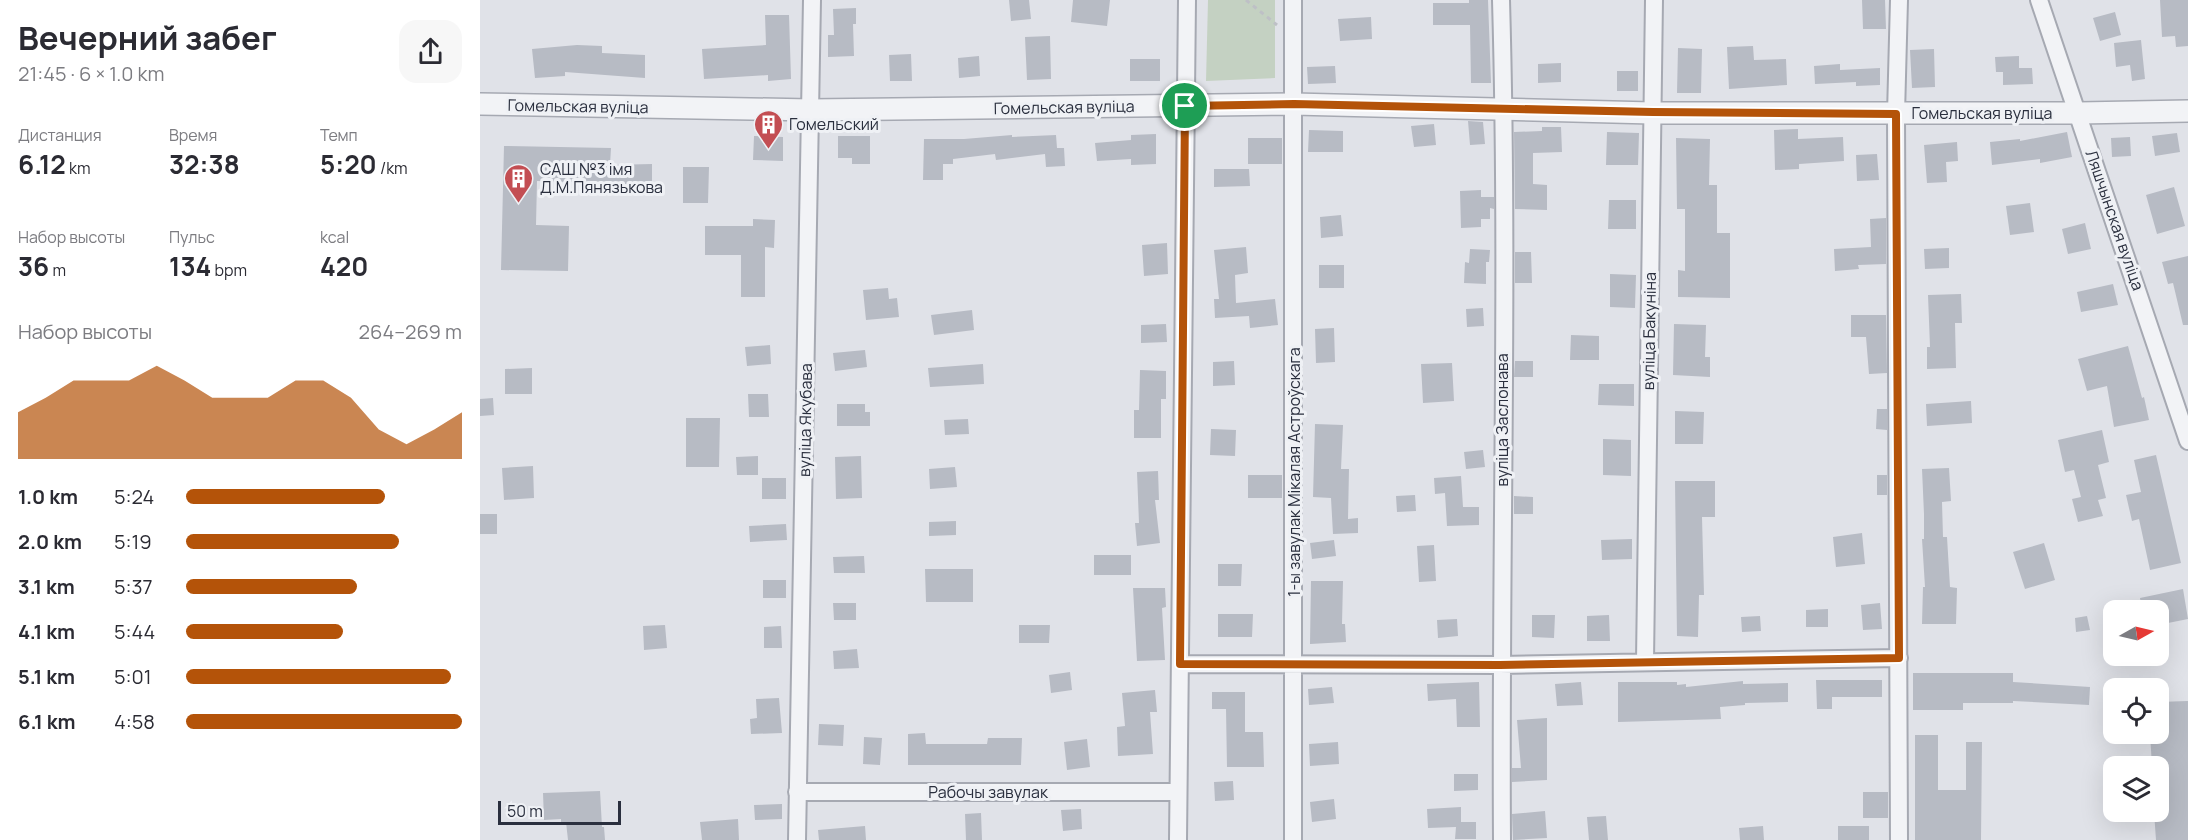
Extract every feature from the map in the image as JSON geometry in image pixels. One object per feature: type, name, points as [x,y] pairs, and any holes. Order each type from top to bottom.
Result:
[{"type":"street","name":"вуліца Якубава","points":[[797,840],[812,0]]},
{"type":"street","points":[[1178,840],[1187,0]]},
{"type":"street","name":"1-ы завулак Мікалая Астроўскага","points":[[1293,0],[1293,840]]},
{"type":"street","name":"вуліца Заслонава","points":[[1501,0],[1504,108],[1500,665],[1502,840]]},
{"type":"street","name":"вуліца Бакуніна","points":[[1645,661],[1654,0]]},
{"type":"street","points":[[1899,0],[1896,114],[1899,840]]},
{"type":"street","name":"Ляшчынская вуліца","points":[[2039,0],[2188,441]]},
{"type":"street","name":"Гомельская вуліца","points":[[480,104],[811,110],[1294,104],[1653,112],[1896,114],[2188,111]]},
{"type":"street","points":[[1180,664],[1500,665],[1645,661],[1774,662],[1899,658]]},
{"type":"street","name":"Рабочы завулак","points":[[797,792],[1178,792]]},
{"type":"path","points":[[1246,0],[1293,38]]},
{"type":"green space","points":[[1208,0],[1275,0],[1275,78],[1206,81]]},
{"type":"building","points":[[1009,0],[1029,0],[1031,19],[1011,21]]},
{"type":"building","points":[[1073,0],[1110,0],[1107,26],[1071,22]]},
{"type":"building","points":[[1469,0],[1488,0],[1491,83],[1471,83],[1470,25],[1433,25],[1433,3],[1469,3]]},
{"type":"building","points":[[1862,0],[1885,0],[1886,29],[1863,29]]},
{"type":"building","points":[[2160,0],[2188,0],[2188,46],[2176,47],[2175,36],[2162,37]]},
{"type":"building","points":[[856,8],[856,24],[853,24],[854,56],[828,57],[828,35],[834,35],[833,9]]},
{"type":"building","points":[[2115,12],[2121,35],[2100,41],[2093,18]]},
{"type":"building","points":[[765,15],[789,15],[791,79],[768,81],[768,75],[704,79],[702,49],[766,45]]},
{"type":"building","points":[[1371,17],[1372,39],[1340,41],[1338,19]]},
{"type":"building","points":[[1050,36],[1051,79],[1027,80],[1025,37]]},
{"type":"building","points":[[2141,40],[2145,79],[2132,81],[2130,65],[2116,67],[2114,43]]},
{"type":"building","points":[[577,45],[602,46],[602,53],[645,55],[645,78],[565,72],[565,76],[535,78],[532,49]]},
{"type":"building","points":[[1753,46],[1754,60],[1786,59],[1787,85],[1729,89],[1727,47]]},
{"type":"building","points":[[1678,48],[1702,49],[1701,93],[1677,93]]},
{"type":"building","points":[[1934,49],[1935,87],[1912,88],[1910,50]]},
{"type":"building","points":[[911,54],[912,81],[890,81],[889,55]]},
{"type":"building","points":[[979,56],[980,76],[959,78],[958,58]]},
{"type":"building","points":[[2019,56],[2019,68],[2032,68],[2033,84],[2003,85],[2003,72],[1996,72],[1995,57]]},
{"type":"building","points":[[1130,59],[1160,59],[1160,81],[1130,81]]},
{"type":"building","points":[[1561,63],[1561,82],[1538,83],[1538,64]]},
{"type":"building","points":[[1840,64],[1840,70],[1880,68],[1880,85],[1856,86],[1856,82],[1815,84],[1814,66]]},
{"type":"building","points":[[1335,66],[1336,83],[1308,84],[1307,67]]},
{"type":"building","points":[[1617,71],[1638,71],[1638,91],[1617,91]]},
{"type":"building","points":[[1468,121],[1483,122],[1485,144],[1470,145]]},
{"type":"building","points":[[1434,124],[1436,145],[1414,147],[1411,126]]},
{"type":"building","points":[[1542,127],[1561,127],[1562,152],[1533,153],[1533,184],[1547,185],[1547,210],[1515,209],[1514,132],[1542,131]]},
{"type":"building","points":[[1798,129],[1798,139],[1843,137],[1844,161],[1799,164],[1799,169],[1775,170],[1774,130]]},
{"type":"building","points":[[1309,130],[1343,131],[1343,152],[1308,152]]},
{"type":"building","points":[[1607,132],[1639,133],[1638,165],[1606,165]]},
{"type":"building","points":[[2067,132],[2072,157],[2040,163],[2040,159],[1992,165],[1990,142],[2020,139],[2020,141]]},
{"type":"building","points":[[2177,133],[2180,152],[2155,156],[2152,136]]},
{"type":"building","points":[[1156,134],[1156,164],[1131,165],[1131,159],[1097,161],[1095,143],[1131,140],[1131,135]]},
{"type":"building","points":[[1012,135],[1012,137],[1056,135],[1057,148],[1064,148],[1065,166],[1046,167],[1045,154],[996,160],[995,154],[953,159],[953,164],[943,164],[943,180],[923,180],[924,139],[964,139]]},
{"type":"building","name":"Гомельский","points":[[754,136],[783,137],[783,161],[753,160]]},
{"type":"building","points":[[838,136],[870,136],[870,164],[852,164],[852,158],[838,158]]},
{"type":"building","points":[[2130,137],[2131,156],[2112,157],[2111,138]]},
{"type":"building","points":[[1248,138],[1282,138],[1282,164],[1248,164]]},
{"type":"building","points":[[1676,138],[1710,139],[1709,185],[1717,185],[1717,233],[1730,233],[1730,298],[1678,297],[1678,270],[1685,271],[1685,209],[1677,209]]},
{"type":"building","points":[[1957,142],[1958,161],[1946,162],[1947,182],[1927,183],[1924,145]]},
{"type":"building","name":"САШ №3 імя Д.М.Пянязькова","points":[[504,146],[611,148],[610,165],[652,164],[652,194],[628,195],[628,184],[537,181],[536,225],[569,226],[568,271],[501,270]]},
{"type":"building","points":[[1877,154],[1879,180],[1857,181],[1856,155]]},
{"type":"building","points":[[683,167],[709,167],[708,203],[683,203]]},
{"type":"building","points":[[1214,169],[1249,169],[1250,186],[1214,187]]},
{"type":"building","points":[[2174,187],[2185,226],[2157,234],[2146,195]]},
{"type":"building","points":[[1481,190],[1481,197],[1494,197],[1494,209],[1490,208],[1490,219],[1481,219],[1481,227],[1461,228],[1460,191]]},
{"type":"building","points":[[1609,200],[1636,200],[1636,229],[1608,229]]},
{"type":"building","points":[[2030,203],[2034,232],[2010,235],[2006,206]]},
{"type":"building","points":[[1341,215],[1343,236],[1321,238],[1320,217]]},
{"type":"building","points":[[1886,218],[1886,264],[1858,265],[1859,269],[1835,271],[1834,249],[1871,247],[1870,219]]},
{"type":"building","points":[[753,219],[775,220],[774,248],[765,247],[765,297],[741,297],[741,255],[705,255],[705,226],[753,226]]},
{"type":"building","points":[[2085,223],[2091,249],[2068,254],[2062,229]]},
{"type":"building","points":[[1167,243],[1168,274],[1144,276],[1142,245]]},
{"type":"building","points":[[1246,247],[1248,273],[1235,275],[1236,303],[1275,299],[1278,325],[1250,328],[1249,316],[1215,318],[1214,299],[1219,299],[1214,250]]},
{"type":"building","points":[[1949,248],[1949,268],[1925,269],[1924,249]]},
{"type":"building","points":[[1470,249],[1490,250],[1489,262],[1486,262],[1486,284],[1464,283],[1465,262],[1469,263]]},
{"type":"building","points":[[1515,252],[1531,252],[1532,283],[1515,283]]},
{"type":"building","points":[[2188,256],[2188,325],[2183,325],[2173,283],[2168,284],[2162,262]]},
{"type":"building","points":[[1319,265],[1344,265],[1344,288],[1319,288]]},
{"type":"building","points":[[1610,274],[1636,275],[1635,308],[1610,307]]},
{"type":"building","points":[[2113,284],[2118,305],[2081,312],[2077,292]]},
{"type":"building","points":[[888,288],[889,299],[897,298],[899,317],[866,320],[863,290]]},
{"type":"building","points":[[1961,294],[1962,323],[1955,323],[1956,368],[1927,369],[1927,347],[1930,347],[1928,295]]},
{"type":"building","points":[[1483,308],[1484,326],[1467,327],[1466,309]]},
{"type":"building","points":[[972,310],[974,330],[934,335],[931,315]]},
{"type":"building","points":[[1851,315],[1886,315],[1887,373],[1869,374],[1866,337],[1851,337]]},
{"type":"building","points":[[1166,324],[1167,342],[1141,343],[1141,325]]},
{"type":"building","points":[[1674,324],[1706,325],[1705,357],[1710,357],[1710,377],[1673,375]]},
{"type":"building","points":[[1334,328],[1335,362],[1316,363],[1315,329]]},
{"type":"building","points":[[1571,335],[1599,336],[1599,360],[1570,360]]},
{"type":"building","points":[[770,345],[771,364],[747,366],[745,347]]},
{"type":"building","points":[[2128,346],[2149,420],[2114,427],[2107,386],[2087,391],[2078,359]]},
{"type":"building","points":[[865,350],[867,367],[835,371],[833,353]]},
{"type":"building","points":[[1234,361],[1235,385],[1213,386],[1213,362]]},
{"type":"building","points":[[1515,361],[1533,361],[1533,377],[1514,377]]},
{"type":"building","points":[[1452,363],[1454,401],[1423,403],[1421,364]]},
{"type":"building","points":[[983,364],[984,384],[930,387],[928,368]]},
{"type":"building","points":[[532,368],[532,394],[505,394],[505,369]]},
{"type":"building","points":[[1140,370],[1166,371],[1166,399],[1161,399],[1161,438],[1134,438],[1134,410],[1139,410]]},
{"type":"building","points":[[1599,384],[1634,384],[1634,406],[1598,405]]},
{"type":"building","points":[[748,394],[768,394],[769,417],[749,417]]},
{"type":"building","points":[[493,398],[494,415],[480,416],[480,399]]},
{"type":"building","points":[[1971,401],[1972,423],[1927,426],[1926,404]]},
{"type":"building","points":[[837,404],[865,404],[865,412],[870,412],[870,426],[837,426]]},
{"type":"building","points":[[1877,409],[1887,409],[1887,430],[1876,429]]},
{"type":"building","points":[[1675,411],[1704,412],[1703,444],[1675,444]]},
{"type":"building","points":[[686,418],[720,418],[719,467],[686,467]]},
{"type":"building","points":[[968,419],[969,434],[945,435],[944,420]]},
{"type":"building","points":[[1315,424],[1343,425],[1341,469],[1349,469],[1348,519],[1358,518],[1358,533],[1333,534],[1331,498],[1313,497]]},
{"type":"building","points":[[1211,429],[1236,430],[1235,456],[1210,455]]},
{"type":"building","points":[[2102,430],[2109,462],[2098,465],[2106,498],[2098,500],[2103,516],[2078,522],[2072,499],[2081,497],[2074,470],[2065,472],[2058,440]]},
{"type":"building","points":[[1603,439],[1631,440],[1631,476],[1603,475]]},
{"type":"building","points":[[1483,450],[1485,467],[1466,469],[1464,452]]},
{"type":"building","points":[[2156,455],[2181,563],[2150,570],[2139,519],[2132,521],[2126,495],[2141,492],[2134,460]]},
{"type":"building","points":[[758,456],[758,475],[737,475],[736,457]]},
{"type":"building","points":[[861,456],[862,498],[836,499],[835,457]]},
{"type":"building","points":[[533,466],[534,498],[504,500],[502,468]]},
{"type":"building","points":[[955,467],[957,487],[930,489],[929,469]]},
{"type":"building","points":[[1949,468],[1951,501],[1942,502],[1943,537],[1947,537],[1950,587],[1957,588],[1956,624],[1922,624],[1923,587],[1925,587],[1922,469]]},
{"type":"building","points":[[1158,471],[1159,500],[1155,500],[1160,543],[1137,546],[1135,523],[1139,523],[1137,472]]},
{"type":"building","points":[[1248,475],[1282,475],[1282,498],[1248,498]]},
{"type":"building","points":[[1877,475],[1887,475],[1887,495],[1877,495]]},
{"type":"building","points":[[1461,476],[1463,507],[1479,507],[1479,525],[1447,526],[1445,493],[1435,494],[1434,478]]},
{"type":"building","points":[[762,478],[786,478],[786,499],[762,499]]},
{"type":"building","points":[[1675,481],[1715,481],[1715,517],[1702,517],[1704,595],[1699,595],[1698,637],[1677,636]]},
{"type":"building","points":[[1415,495],[1416,511],[1397,512],[1396,496]]},
{"type":"building","points":[[1514,496],[1533,497],[1533,514],[1514,514]]},
{"type":"building","points":[[480,514],[497,514],[497,534],[480,534]]},
{"type":"building","points":[[956,521],[956,535],[929,536],[929,522]]},
{"type":"building","points":[[786,524],[787,540],[750,542],[749,526]]},
{"type":"building","points":[[1862,533],[1865,564],[1836,567],[1833,537]]},
{"type":"building","points":[[1632,539],[1632,559],[1602,560],[1601,540]]},
{"type":"building","points":[[1334,540],[1336,556],[1312,559],[1310,543]]},
{"type":"building","points":[[2044,543],[2055,580],[2025,589],[2013,552]]},
{"type":"building","points":[[1434,545],[1436,581],[1419,582],[1417,546]]},
{"type":"building","points":[[1094,555],[1131,555],[1131,575],[1094,575]]},
{"type":"building","points":[[864,556],[865,573],[834,573],[833,557]]},
{"type":"building","points":[[1218,564],[1242,564],[1241,586],[1218,586]]},
{"type":"building","points":[[925,569],[973,569],[973,602],[926,602]]},
{"type":"building","points":[[763,580],[786,580],[786,598],[763,598]]},
{"type":"building","points":[[1311,581],[1343,581],[1342,624],[1345,624],[1346,642],[1310,644]]},
{"type":"building","points":[[1133,588],[1165,588],[1166,607],[1162,608],[1165,660],[1137,661]]},
{"type":"building","points":[[2183,589],[2188,619],[2169,623],[2169,600],[2140,600],[2140,598]]},
{"type":"building","points":[[833,603],[856,603],[856,620],[834,620]]},
{"type":"building","points":[[1880,603],[1882,629],[1863,630],[1861,605]]},
{"type":"building","points":[[1828,609],[1828,627],[1806,627],[1806,610]]},
{"type":"building","points":[[1218,614],[1253,614],[1252,637],[1218,637]]},
{"type":"building","points":[[1532,615],[1555,615],[1554,638],[1532,637]]},
{"type":"building","points":[[1609,615],[1610,641],[1587,641],[1587,616]]},
{"type":"building","points":[[1760,616],[1761,631],[1742,632],[1741,617]]},
{"type":"building","points":[[2087,616],[2090,630],[2076,632],[2075,618]]},
{"type":"building","points":[[1457,619],[1458,636],[1438,638],[1437,620]]},
{"type":"building","points":[[665,625],[667,648],[644,650],[643,626]]},
{"type":"building","points":[[1019,625],[1050,625],[1049,643],[1019,643]]},
{"type":"building","points":[[781,626],[782,648],[764,648],[764,627]]},
{"type":"building","points":[[857,649],[859,668],[834,669],[833,651]]},
{"type":"building","points":[[1070,672],[1072,690],[1051,693],[1049,675]]},
{"type":"building","points":[[1913,673],[2013,673],[2013,682],[2090,687],[2089,705],[2013,701],[2013,703],[1963,703],[1963,710],[1913,710]]},
{"type":"building","points":[[1816,680],[1882,680],[1882,697],[1832,697],[1832,709],[1817,709]]},
{"type":"building","points":[[1743,681],[1743,684],[1788,683],[1788,702],[1745,703],[1745,705],[1720,707],[1721,719],[1618,722],[1618,682],[1677,682],[1677,685],[1686,684],[1686,687]]},
{"type":"building","points":[[1479,682],[1480,727],[1457,727],[1456,699],[1428,701],[1427,684]]},
{"type":"building","points":[[1581,682],[1583,705],[1557,706],[1555,684]]},
{"type":"building","points":[[1332,687],[1334,703],[1309,705],[1308,689]]},
{"type":"building","points":[[1155,690],[1157,712],[1150,712],[1153,754],[1118,756],[1117,727],[1125,726],[1122,693]]},
{"type":"building","points":[[1212,692],[1245,692],[1245,732],[1263,732],[1264,767],[1227,767],[1226,709],[1212,709]]},
{"type":"building","points":[[779,698],[782,733],[751,734],[750,719],[757,718],[756,699]]},
{"type":"building","points":[[2188,701],[2188,840],[2156,840],[2155,822],[2169,822],[2169,756],[2151,756],[2151,744],[2169,744],[2169,702]]},
{"type":"building","points":[[1547,718],[1547,780],[1512,782],[1512,768],[1521,768],[1517,720]]},
{"type":"building","points":[[819,724],[844,725],[843,746],[818,745]]},
{"type":"building","points":[[925,733],[926,744],[987,744],[988,738],[1022,738],[1021,765],[908,765],[908,734]]},
{"type":"building","points":[[1915,735],[1938,735],[1938,790],[1966,790],[1966,742],[1982,742],[1981,840],[1915,840]]},
{"type":"building","points":[[864,737],[882,738],[880,765],[863,764]]},
{"type":"building","points":[[1087,739],[1090,767],[1067,770],[1064,742]]},
{"type":"building","points":[[1338,742],[1339,764],[1310,766],[1309,744]]},
{"type":"building","points":[[1454,774],[1478,774],[1478,790],[1454,791]]},
{"type":"building","points":[[1233,781],[1234,800],[1215,801],[1214,782]]},
{"type":"building","points":[[600,791],[605,840],[568,840],[566,822],[561,822],[561,819],[544,820],[543,793]]},
{"type":"building","points":[[1863,792],[1888,792],[1888,818],[1863,818]]},
{"type":"building","points":[[1334,799],[1336,819],[1312,822],[1310,802]]},
{"type":"building","points":[[782,804],[782,819],[755,820],[754,805]]},
{"type":"building","points":[[1461,807],[1461,822],[1476,822],[1476,839],[1455,839],[1456,827],[1428,828],[1427,809]]},
{"type":"building","points":[[1081,809],[1082,829],[1063,831],[1061,810]]},
{"type":"building","points":[[1545,811],[1547,838],[1513,840],[1512,814]]},
{"type":"building","points":[[981,813],[982,840],[966,840],[965,814]]},
{"type":"building","points":[[1606,816],[1608,840],[1589,840],[1587,817]]},
{"type":"building","points":[[738,819],[739,840],[702,840],[700,822]]},
{"type":"building","points":[[865,826],[866,840],[819,840],[818,830]]},
{"type":"building","points":[[1763,826],[1764,840],[1740,840],[1739,828]]},
{"type":"building","points":[[1838,826],[1869,826],[1869,840],[1838,840]]},
{"type":"place","name":"Гомельский","points":[[768,150]]},
{"type":"place","name":"САШ №3 імя Д.М.Пянязькова","points":[[519,204]]},
{"type":"route","points":[[1294,104],[1653,112],[1896,114],[1899,658],[1774,662],[1645,661],[1500,665],[1180,664],[1185,106],[1294,104]]}]
